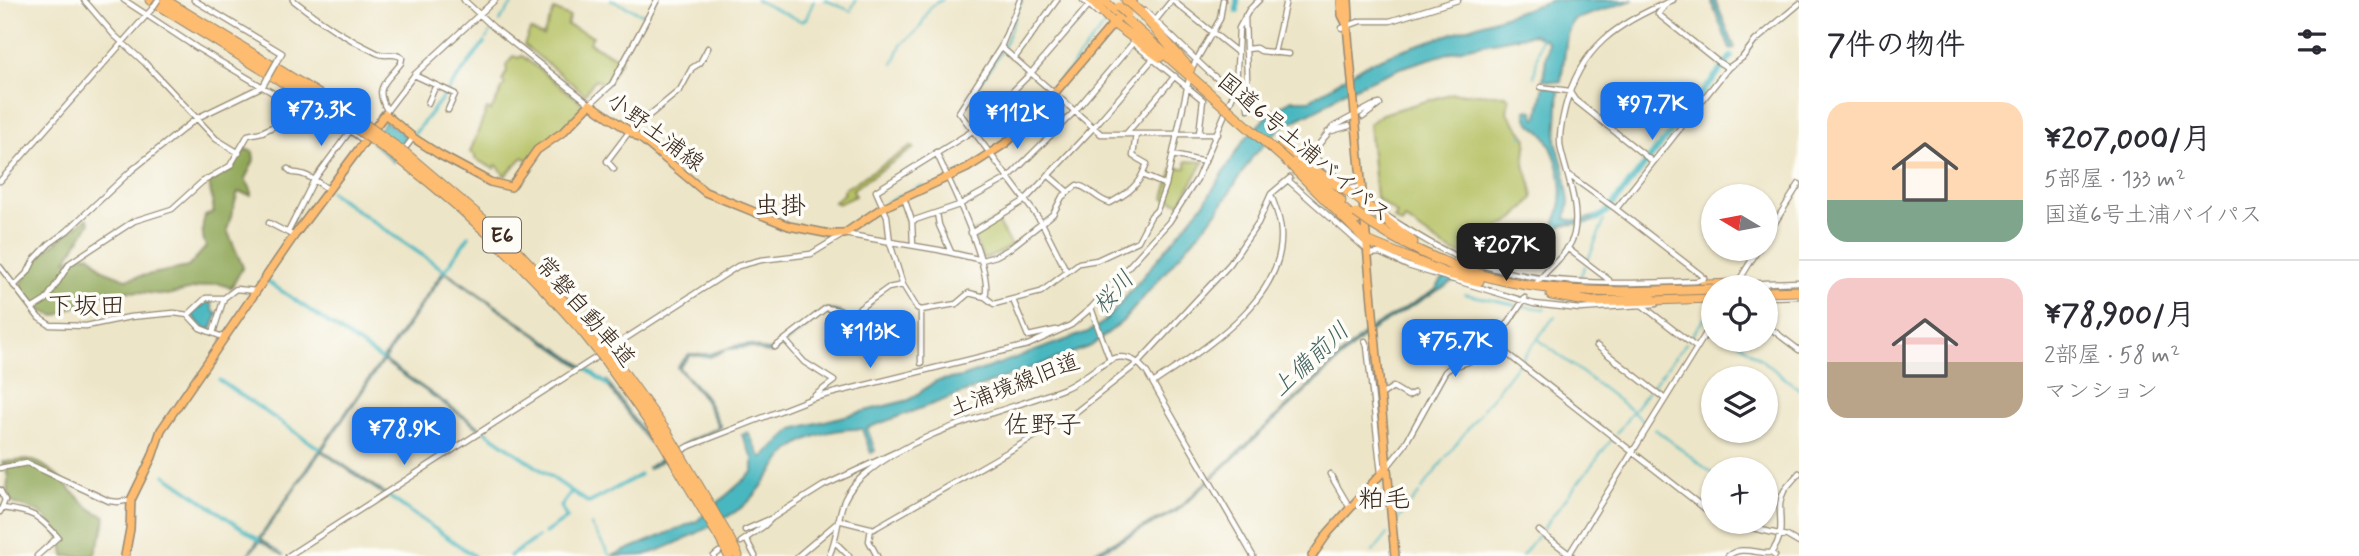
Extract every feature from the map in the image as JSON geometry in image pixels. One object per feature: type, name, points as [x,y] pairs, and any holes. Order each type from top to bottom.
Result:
[{"type":"highway","name":"常磐自動車道","points":[[165,0],[347,116],[461,208],[502,246],[585,329],[605,354],[665,436],[724,538],[738,556]]},
{"type":"highway","name":"国道6号土浦バイパス","points":[[1102,0],[1127,3]]},
{"type":"highway","name":"国道6号土浦バイパス","points":[[1111,0],[1127,3]]},
{"type":"highway","points":[[1090,2],[1112,24],[1189,75]]},
{"type":"highway","points":[[1127,3],[1189,75]]},
{"type":"highway","name":"国道6号土浦バイパス","points":[[1127,3],[1126,16],[1189,75],[1280,148],[1292,161]]},
{"type":"highway","name":"常磐自動車道","points":[[151,5],[347,116]]},
{"type":"highway","name":"国道6号土浦バイパス","points":[[1225,104],[1357,216],[1442,272],[1480,285],[1504,285],[1605,298],[1701,291]]},
{"type":"highway","points":[[1292,161],[1363,200],[1433,258]]},
{"type":"highway","points":[[1292,161],[1314,191],[1367,248],[1442,272]]},
{"type":"highway","name":"国道6号土浦バイパス","points":[[1373,228],[1433,258],[1504,285]]},
{"type":"highway","points":[[1778,289],[1799,286]]},
{"type":"highway","points":[[1551,293],[1701,290]]},
{"type":"highway","name":"常磐自動車道","points":[[724,538],[729,556]]},
{"type":"main road","points":[[1344,0],[1358,115],[1367,248],[1395,556]]},
{"type":"main road","points":[[844,234],[882,208],[948,178],[991,154],[1021,130],[1127,3]]},
{"type":"main road","name":"小野土浦線","points":[[386,112],[413,138],[480,176],[511,187],[537,150],[563,132],[590,104],[644,141],[705,192],[789,226],[844,234]]},
{"type":"main road","points":[[125,556],[131,529],[131,500],[152,457],[161,430],[226,338],[291,234],[386,112]]},
{"type":"main road","points":[[1312,556],[1328,533],[1387,467]]},
{"type":"street","points":[[84,0],[216,139],[239,153]]},
{"type":"street","points":[[33,308],[46,300],[71,263],[134,221],[172,209],[195,187],[230,166],[248,135],[262,132],[299,114],[300,109],[197,48],[124,0]]},
{"type":"street","points":[[0,181],[123,44],[147,15],[151,5],[158,0]]},
{"type":"street","points":[[14,285],[28,272],[34,260],[49,244],[67,232],[132,170],[197,118],[263,86],[282,53],[194,0]]},
{"type":"street","points":[[293,0],[316,18],[379,55],[396,54],[402,58],[380,90],[380,99],[386,112],[414,75],[495,0]]},
{"type":"street","points":[[464,0],[590,104],[612,84],[657,0]]},
{"type":"street","points":[[1020,0],[1001,47],[959,112],[1042,223],[1067,272]]},
{"type":"street","points":[[1014,59],[1057,0]]},
{"type":"street","points":[[1083,0],[1090,2],[1031,73],[974,130],[876,191],[887,216],[890,243],[903,285],[917,308],[921,310],[956,304],[969,293],[985,297],[994,304],[1041,292],[1079,263],[1097,260],[1138,241],[1157,210],[1166,185],[1189,75],[1195,59],[1220,19],[1223,2],[1217,0]]},
{"type":"street","points":[[1155,21],[1172,0],[1237,52]]},
{"type":"street","points":[[667,460],[690,446],[813,398],[1028,345],[1064,328],[1091,309],[1169,222],[1197,179],[1235,92],[1238,77],[1238,34],[1245,16],[1259,0]]},
{"type":"street","points":[[1275,53],[1286,0]]},
{"type":"street","points":[[1346,28],[1361,21],[1390,21],[1458,0]]},
{"type":"street","points":[[1535,285],[1567,248],[1575,228],[1569,176],[1560,148],[1560,132],[1569,91],[1577,71],[1587,55],[1601,42],[1644,12],[1673,0]]},
{"type":"street","points":[[1667,2],[1658,14],[1726,66]]},
{"type":"street","points":[[1127,3],[1155,21],[1235,92]]},
{"type":"street","points":[[1613,207],[1726,66],[1742,58],[1755,41],[1799,4]]},
{"type":"street","points":[[1245,16],[1248,110]]},
{"type":"street","points":[[1112,24],[1175,76],[1189,75]]},
{"type":"street","points":[[912,221],[960,205],[1008,178],[1075,111],[1133,43]]},
{"type":"street","points":[[1001,47],[1101,134],[1217,134]]},
{"type":"street","points":[[614,169],[607,162],[629,132],[680,90],[692,68],[700,63],[708,48]]},
{"type":"street","points":[[1247,48],[1289,54]]},
{"type":"street","points":[[971,233],[1024,201],[1153,59]]},
{"type":"street","points":[[414,75],[456,94],[448,110]]},
{"type":"street","points":[[1189,75],[1204,103],[1199,134]]},
{"type":"street","points":[[1126,134],[1175,76]]},
{"type":"street","points":[[428,103],[436,85]]},
{"type":"street","points":[[1541,88],[1569,91],[1575,100],[1650,159]]},
{"type":"street","points":[[1307,159],[1327,132],[1358,115]]},
{"type":"street","points":[[1327,132],[1349,126]]},
{"type":"street","points":[[269,223],[291,234],[314,180],[350,131],[363,140]]},
{"type":"street","points":[[288,556],[729,270],[749,262],[811,254],[844,234],[982,260],[996,256],[1053,214],[1062,197],[1077,185],[1082,185],[1104,202],[1110,203],[1132,189],[1147,164],[1133,156],[1136,134]]},
{"type":"street","points":[[399,159],[413,138]]},
{"type":"street","points":[[936,152],[982,260],[988,290],[985,297]]},
{"type":"street","points":[[1311,154],[1350,189],[1362,186]]},
{"type":"street","points":[[1173,155],[1205,162]]},
{"type":"street","points":[[288,169],[328,189]]},
{"type":"street","points":[[1142,174],[1166,185]]},
{"type":"street","points":[[1048,175],[1068,192]]},
{"type":"street","points":[[1569,176],[1613,207],[1701,282]]},
{"type":"street","points":[[797,556],[838,521],[877,527],[1072,415],[1138,363],[1230,264],[1258,223],[1271,194],[1289,180],[1367,248]]},
{"type":"street","points":[[1778,218],[1799,184]]},
{"type":"street","points":[[1153,383],[1241,319],[1270,279],[1279,261],[1281,230],[1271,194]]},
{"type":"street","points":[[903,197],[912,221],[913,245]]},
{"type":"street","points":[[1363,200],[1454,255],[1516,275],[1609,283],[1697,281],[1701,284]]},
{"type":"street","points":[[937,213],[951,253]]},
{"type":"street","points":[[1567,248],[1609,280],[1609,283]]},
{"type":"street","points":[[0,267],[38,318],[50,325],[86,326],[130,317],[174,313],[188,315],[200,328],[226,338]]},
{"type":"street","points":[[853,313],[888,288],[903,285]]},
{"type":"street","points":[[1480,285],[1524,300],[1580,309],[1658,304],[1658,296]]},
{"type":"street","points":[[213,333],[224,299],[236,289],[256,291]]},
{"type":"street","points":[[1778,293],[1799,296]]},
{"type":"street","points":[[188,315],[206,298],[224,299]]},
{"type":"street","points":[[1013,300],[1028,336],[1064,328]]},
{"type":"street","points":[[1387,467],[1404,446],[1437,383],[1448,368],[1470,361],[1492,342],[1524,300]]},
{"type":"street","points":[[1642,305],[1698,348]]},
{"type":"street","points":[[775,347],[826,307],[853,313],[868,328],[885,334]]},
{"type":"street","name":"土浦境線旧道","points":[[829,556],[835,542],[841,503],[864,476],[900,451],[959,424],[1084,379],[1109,358],[1091,309]]},
{"type":"street","points":[[921,310],[921,362]]},
{"type":"street","points":[[1778,334],[1799,350]]},
{"type":"street","points":[[785,340],[804,362],[834,381],[813,398]]},
{"type":"street","points":[[1365,341],[1381,473]]},
{"type":"street","points":[[1492,342],[1701,505]]},
{"type":"street","points":[[1539,531],[1570,555],[1701,343]]},
{"type":"street","points":[[1597,346],[1665,399]]},
{"type":"street","points":[[1109,358],[1138,363],[1153,383],[1253,556]]},
{"type":"street","points":[[1381,395],[1393,387],[1408,396],[1414,393]]},
{"type":"street","points":[[755,556],[744,541],[772,518],[823,486],[900,451]]},
{"type":"street","points":[[0,468],[27,463],[109,500],[131,500]]},
{"type":"street","points":[[1728,556],[1732,552],[1742,550],[1773,554],[1782,535],[1784,491],[1799,473]]},
{"type":"street","points":[[1330,474],[1350,508]]},
{"type":"street","points":[[0,490],[5,500],[1,510],[30,512],[43,520],[58,537],[37,556]]},
{"type":"street","points":[[745,530],[772,518]]},
{"type":"street","points":[[871,528],[868,539],[877,556]]},
{"type":"street","points":[[1778,534],[1799,543]]},
{"type":"street","points":[[835,542],[849,556]]},
{"type":"green space","points":[[554,10],[570,17],[567,25],[593,36],[589,43],[621,60],[606,85],[595,79],[585,94],[524,45],[530,30],[543,36]]},
{"type":"green space","points":[[513,56],[522,56],[586,106],[528,160],[523,157],[505,176],[497,165],[494,169],[475,159],[475,155],[470,152],[487,109],[491,111],[505,83],[502,81],[507,71],[506,66]]},
{"type":"green space","points":[[1453,93],[1506,95],[1509,99],[1507,112],[1527,139],[1524,165],[1533,198],[1515,218],[1500,227],[1477,256],[1455,253],[1405,219],[1402,224],[1394,219],[1397,214],[1376,198],[1369,124],[1382,114]]},
{"type":"green space","points":[[912,146],[914,148],[853,189],[855,196],[838,204],[834,202],[844,193],[843,190]]},
{"type":"green space","points":[[245,149],[253,152],[254,160],[245,179],[251,189],[251,195],[238,192],[227,230],[243,267],[231,288],[218,283],[167,295],[128,291],[101,294],[56,316],[39,309],[23,291],[20,286],[34,263],[87,218],[90,223],[66,260],[90,254],[103,270],[126,279],[188,267],[206,247],[202,232],[204,220],[205,216],[214,212],[209,182],[232,170]]},
{"type":"green space","points":[[1186,161],[1204,162],[1180,203],[1164,198],[1173,168],[1186,168]]},
{"type":"green space","points":[[996,220],[1011,246],[983,259],[972,233]]},
{"type":"green space","points":[[28,460],[45,467],[83,502],[105,516],[94,556],[64,556],[58,534],[49,521],[37,512],[10,500],[7,492],[8,476],[2,462]]},
{"type":"water","points":[[1553,0],[1633,0],[1573,20],[1567,35],[1561,82],[1543,80],[1548,43],[1533,34],[1468,47],[1403,67],[1343,92],[1322,107],[1280,128],[1253,156],[1217,212],[1123,321],[1091,346],[867,428],[875,451],[871,453],[862,429],[830,432],[809,439],[783,457],[751,499],[726,518],[645,555],[612,556],[697,521],[753,472],[753,458],[742,435],[748,432],[763,457],[793,429],[909,400],[936,381],[962,377],[1088,332],[1104,322],[1116,309],[1205,202],[1244,140],[1271,112],[1292,100],[1310,100],[1365,65],[1396,52]]},
{"type":"water","points":[[1711,0],[1715,0],[1735,48],[1730,49]]},
{"type":"water","points":[[1544,85],[1559,87],[1556,142],[1564,169],[1569,202],[1566,219],[1578,221],[1601,215],[1602,218],[1588,223],[1562,225],[1555,235],[1505,279],[1452,282],[1369,332],[1177,511],[1091,556],[1086,556],[1182,505],[1368,330],[1435,290],[1442,280],[1505,263],[1525,254],[1540,242],[1552,228],[1559,213],[1562,196],[1556,159],[1547,139],[1526,116],[1526,110],[1533,111],[1535,118],[1538,117]]},
{"type":"water","points":[[385,121],[409,138],[393,162],[371,141]]},
{"type":"water","points":[[444,270],[585,367],[445,272],[384,360],[487,432],[383,361],[322,450],[389,496],[321,451],[260,539],[284,556],[260,541],[247,556]]},
{"type":"water","points":[[210,300],[214,312],[218,313],[211,330],[202,327],[191,314]]},
{"type":"water","points":[[826,309],[844,315],[827,311],[774,352],[767,353],[750,347],[728,349],[710,357],[690,355],[679,368],[705,396],[721,427],[649,469],[648,467],[666,456],[645,438],[607,381],[649,441],[660,445],[667,455],[719,427],[703,397],[677,367],[689,354],[710,354],[739,345],[773,350]]},
{"type":"waterway","points":[[499,22],[515,0]]},
{"type":"waterway","points":[[611,0],[645,15]]},
{"type":"waterway","points":[[756,0],[801,21],[806,19],[814,0]]},
{"type":"waterway","points":[[825,0],[851,11]]},
{"type":"waterway","points":[[852,8],[856,0]]},
{"type":"waterway","points":[[893,64],[901,45],[919,29],[931,6],[942,0]]},
{"type":"waterway","points":[[1004,46],[1022,0]]},
{"type":"waterway","points":[[1215,33],[1223,18],[1226,0]]},
{"type":"waterway","points":[[1237,0],[1237,11]]},
{"type":"waterway","points":[[1054,88],[1106,23]]},
{"type":"waterway","points":[[486,39],[491,32]]},
{"type":"waterway","points":[[1534,77],[1541,36]]},
{"type":"waterway","points":[[449,89],[484,43]]},
{"type":"waterway","points":[[965,106],[1001,52]]},
{"type":"waterway","points":[[1596,219],[1606,213],[1731,57]]},
{"type":"waterway","points":[[414,134],[447,92]]},
{"type":"waterway","points":[[1027,119],[1049,93]]},
{"type":"waterway","points":[[998,144],[1007,137]]},
{"type":"waterway","points":[[886,202],[923,185]]},
{"type":"waterway","points":[[330,192],[444,270]]},
{"type":"waterway","points":[[1588,260],[1604,221]]},
{"type":"waterway","points":[[444,272],[469,236]]},
{"type":"waterway","points":[[1579,279],[1585,266]]},
{"type":"waterway","points":[[267,281],[381,359]]},
{"type":"waterway","points":[[1464,294],[1516,305]]},
{"type":"waterway","points":[[1523,306],[1545,309]]},
{"type":"waterway","points":[[1521,360],[1555,316]]},
{"type":"waterway","points":[[1690,338],[1701,323]]},
{"type":"waterway","points":[[1538,339],[1631,410]]},
{"type":"waterway","points":[[1652,386],[1686,343]]},
{"type":"waterway","points":[[1751,352],[1799,389]]},
{"type":"waterway","points":[[1483,409],[1518,364]]},
{"type":"waterway","points":[[584,367],[608,385]]},
{"type":"waterway","points":[[219,380],[320,449]]},
{"type":"waterway","points":[[1616,434],[1649,390]]},
{"type":"waterway","points":[[1446,457],[1481,412]]},
{"type":"waterway","points":[[1634,413],[1644,421]]},
{"type":"waterway","points":[[1655,429],[1701,465]]},
{"type":"waterway","points":[[486,432],[589,503],[640,475]]},
{"type":"waterway","points":[[1578,483],[1612,439]]},
{"type":"waterway","points":[[1422,489],[1444,460]]},
{"type":"waterway","points":[[165,475],[259,540]]},
{"type":"waterway","points":[[1542,530],[1576,485]]},
{"type":"waterway","points":[[545,533],[567,518],[561,507],[572,491]]},
{"type":"waterway","points":[[1411,504],[1419,493]]},
{"type":"waterway","points":[[388,496],[474,556]]},
{"type":"waterway","points":[[1397,521],[1408,507]]},
{"type":"waterway","points":[[591,525],[610,556]]},
{"type":"waterway","points":[[1373,552],[1387,534]]},
{"type":"waterway","points":[[1522,556],[1539,534]]},
{"type":"waterway","points":[[510,556],[538,537]]},
{"type":"district","name":"虫掛","points":[[780,205]]},
{"type":"district","name":"下坂田","points":[[86,305]]},
{"type":"district","name":"佐野子","points":[[1043,424]]},
{"type":"district","name":"粕毛","points":[[1384,498]]},
{"type":"water label","name":"桜川","points":[[1113,292]]},
{"type":"water label","name":"上備前川","points":[[1310,359]]}]
